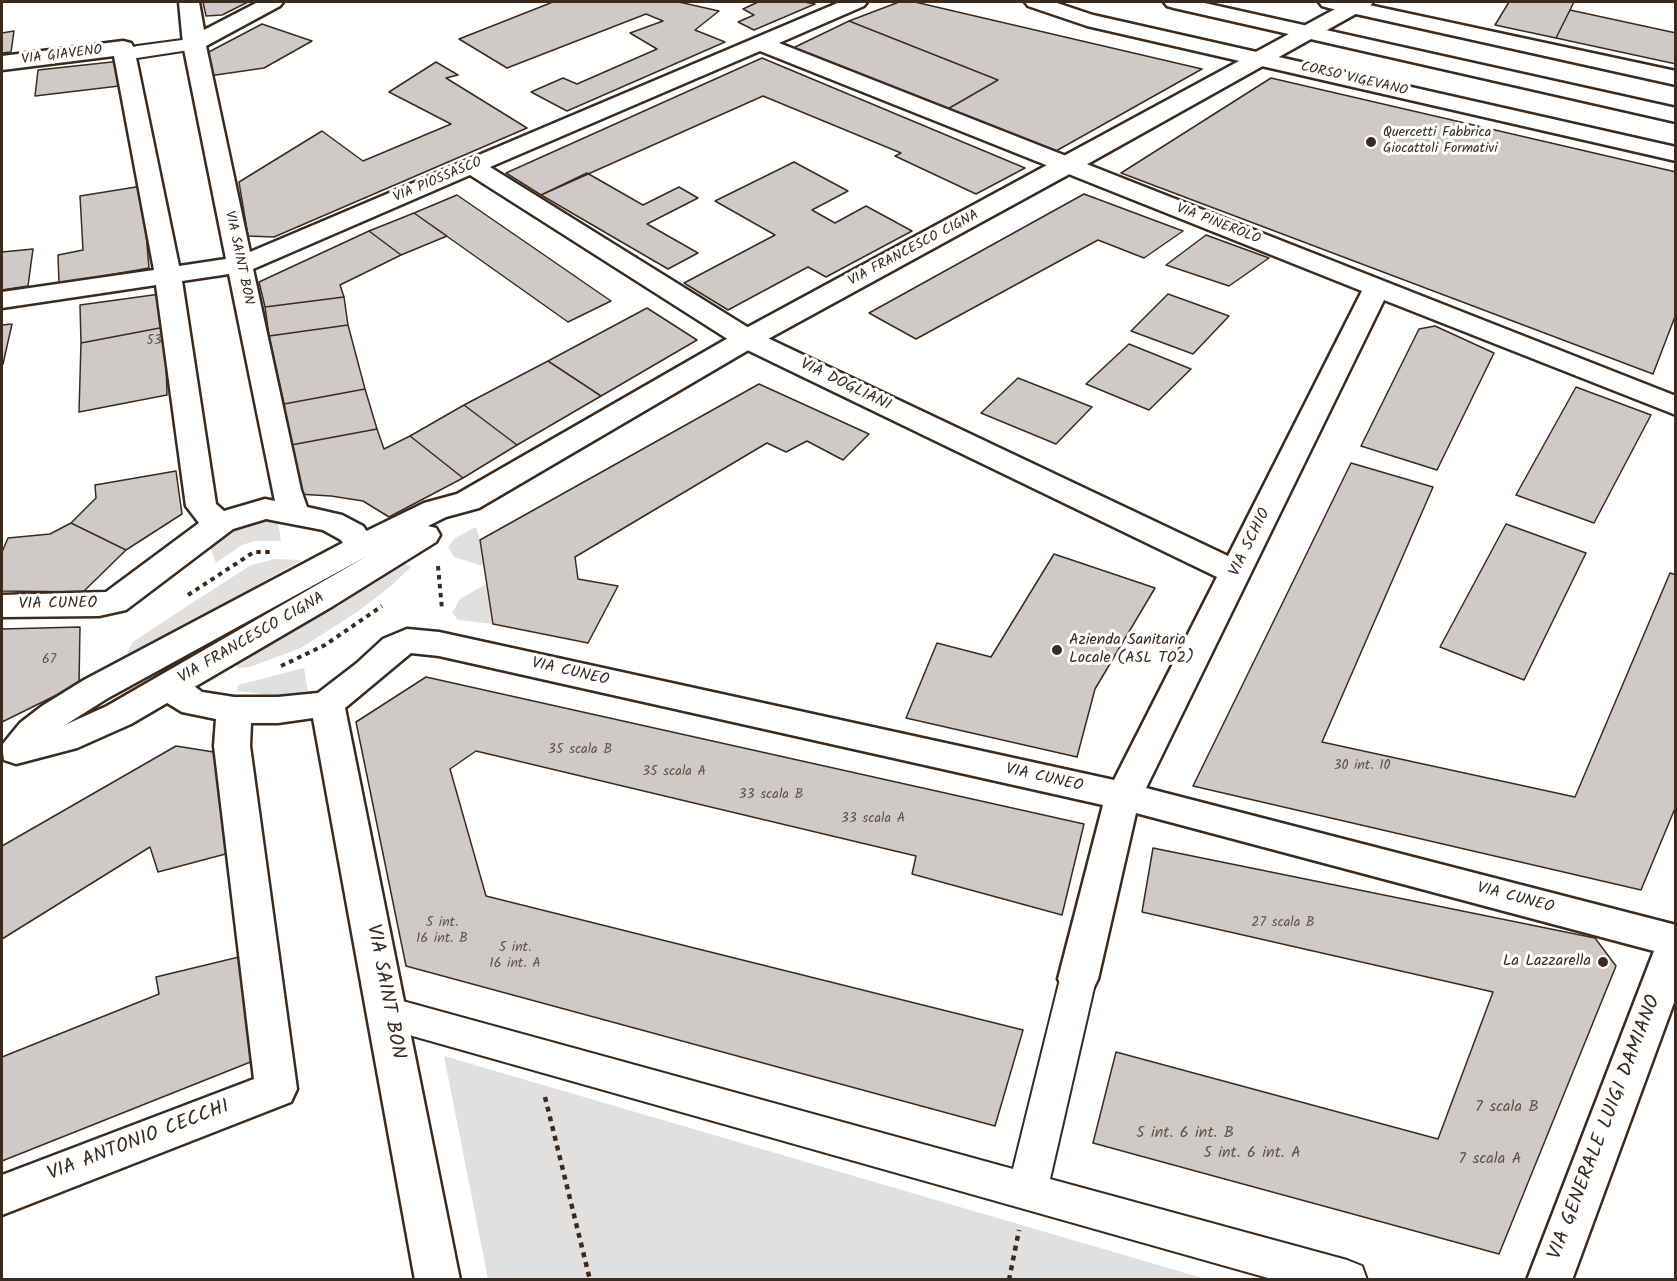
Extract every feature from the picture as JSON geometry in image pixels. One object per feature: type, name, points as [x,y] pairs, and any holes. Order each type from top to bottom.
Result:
[{"type":"street","name":"VIA SAINT BON","points":[[189,2],[188,45],[232,267],[286,490],[294,513]]},
{"type":"street","points":[[273,2],[188,45],[130,50],[175,275],[201,506],[208,516],[222,522],[265,509],[331,522],[348,530],[361,546]]},
{"type":"street","name":"VIA PIOSSASCO","points":[[2,300],[232,267],[857,2]]},
{"type":"street","name":"CORSO VIGEVANO","points":[[1034,2],[1101,11],[1241,42],[1262,41],[1309,31]]},
{"type":"street","name":"CORSO VIGEVANO","points":[[1034,2],[1087,20],[1676,154]]},
{"type":"street","name":"CORSO VIGEVANO","points":[[1174,2],[1676,115]]},
{"type":"street","points":[[1329,2],[1358,4],[1676,78]]},
{"type":"street","name":"VIA FRANCESCO CIGNA","points":[[11,754],[32,732],[96,688],[259,618],[419,539],[449,520],[468,501],[747,339],[1067,166],[1358,4]]},
{"type":"street","name":"VIA PINEROLO","points":[[761,44],[1676,406]]},
{"type":"street","name":"VIA GIAVENO","points":[[2,63],[130,50]]},
{"type":"street","name":"VIA DOGLIANI","points":[[472,166],[747,339],[1236,573]]},
{"type":"street","name":"VIA SCHIO","points":[[1078,979],[1114,826],[1124,796],[1377,288]]},
{"type":"street","name":"VIA FRANCESCO CIGNA","points":[[11,754],[77,735],[119,715],[170,686],[259,618],[361,546],[435,510],[468,501]]},
{"type":"street","name":"VIA CUNEO","points":[[2,606],[99,605],[115,602],[222,522]]},
{"type":"street","name":"VIA CUNEO","points":[[327,704],[369,672],[395,647],[407,641],[439,644],[1124,796],[1676,942]]},
{"type":"street","points":[[170,686],[194,703],[234,710],[278,710],[327,704]]},
{"type":"street","name":"VIA SAINT BON","points":[[327,704],[438,1280]]},
{"type":"street","name":"VIA ANTONIO CECCHI","points":[[2,1195],[276,1089],[232,746],[234,710]]},
{"type":"street","name":"VIA GENERALE LUIGI DAMIANO","points":[[1549,1280],[1676,942]]},
{"type":"street","points":[[1028,1191],[1078,979]]},
{"type":"street","points":[[388,1013],[1347,1280]]},
{"type":"path","points":[[438,557],[442,615]]},
{"type":"path","points":[[534,1053],[590,1280]]},
{"type":"path","points":[[1009,1280],[1028,1191]]},
{"type":"shaded area","points":[[256,522],[278,522],[281,541],[255,541],[242,545],[216,563],[209,545],[223,534]]},
{"type":"shaded area","points":[[476,527],[483,566],[454,557],[448,547],[455,538]]},
{"type":"shaded area","points":[[275,559],[302,560],[128,657],[127,652],[133,642],[152,629],[251,565]]},
{"type":"shaded area","points":[[403,562],[411,567],[391,586],[357,612],[301,648],[250,667],[238,668],[234,657]]},
{"type":"shaded area","points":[[486,584],[493,624],[458,620],[452,613],[460,599]]},
{"type":"shaded area","points":[[304,668],[308,691],[281,696],[237,691],[238,685]]},
{"type":"shaded area","points":[[444,1056],[1206,1279],[488,1279]]},
{"type":"building","points":[[203,2],[248,2],[222,15],[206,16]]},
{"type":"building","points":[[553,2],[679,2],[719,11],[695,30],[725,42],[567,111],[531,92],[563,78],[577,84],[657,49],[630,33],[663,21],[646,14],[507,68],[459,39]]},
{"type":"building","points":[[758,2],[815,4],[754,30],[738,22],[754,15],[743,9]]},
{"type":"building","points":[[899,2],[915,2],[1202,69],[1056,151],[946,110],[998,80],[849,21]]},
{"type":"building","points":[[1509,2],[1574,2],[1556,38],[1495,25]]},
{"type":"building","points":[[1570,10],[1676,33],[1676,64],[1556,38]]},
{"type":"building","points":[[849,21],[998,80],[946,110],[791,49]]},
{"type":"building","points":[[262,24],[312,41],[264,68],[209,76],[203,55]]},
{"type":"building","points":[[14,31],[11,52],[2,53],[2,33]]},
{"type":"building","points":[[762,58],[1025,168],[976,194],[895,156],[901,153],[763,96],[541,195],[506,173]]},
{"type":"building","points":[[121,61],[119,86],[35,96],[38,70]]},
{"type":"building","points":[[436,62],[458,75],[446,78],[527,128],[274,237],[248,236],[239,182],[322,131],[363,161],[451,124],[389,92]]},
{"type":"building","points":[[1271,78],[1676,172],[1676,314],[1653,374],[1121,173]]},
{"type":"building","points":[[794,162],[848,191],[812,210],[835,223],[866,206],[912,231],[826,277],[808,267],[728,310],[684,283],[775,235],[715,201]]},
{"type":"building","points":[[587,173],[643,205],[679,187],[698,198],[647,224],[698,253],[668,269],[541,195]]},
{"type":"building","points":[[142,186],[149,268],[59,284],[58,255],[83,250],[80,196]]},
{"type":"building","points":[[1084,194],[1183,231],[1144,258],[1098,240],[916,339],[869,313]]},
{"type":"building","points":[[457,195],[611,301],[568,322],[414,213]]},
{"type":"building","points":[[414,213],[447,236],[401,255],[369,231]]},
{"type":"building","points":[[369,231],[401,255],[340,285],[344,297],[265,307],[259,282]]},
{"type":"building","points":[[1206,235],[1269,258],[1229,286],[1166,265]]},
{"type":"building","points":[[33,249],[28,286],[2,290],[2,252]]},
{"type":"building","points":[[160,294],[165,327],[81,343],[80,305]]},
{"type":"building","points":[[1168,294],[1229,316],[1193,354],[1131,331]]},
{"type":"building","points":[[344,297],[348,325],[269,336],[265,307]]},
{"type":"building","points":[[647,308],[697,340],[601,396],[548,361]]},
{"type":"building","points":[[12,324],[3,364],[2,364],[2,325]]},
{"type":"building","points":[[348,325],[365,389],[284,404],[269,336]]},
{"type":"building","points":[[1435,326],[1494,353],[1437,470],[1361,446],[1419,329]]},
{"type":"building","points":[[165,327],[167,395],[79,412],[81,343]]},
{"type":"building","points":[[1129,344],[1191,369],[1149,410],[1086,384]]},
{"type":"building","points":[[548,361],[601,396],[517,445],[464,405]]},
{"type":"building","points":[[1018,378],[1092,407],[1056,444],[981,413]]},
{"type":"building","points":[[759,384],[869,434],[843,460],[807,441],[786,452],[767,443],[575,557],[578,579],[618,586],[588,643],[493,624],[480,540]]},
{"type":"building","points":[[1576,387],[1651,415],[1594,523],[1516,495]]},
{"type":"building","points":[[365,389],[377,429],[291,445],[284,404]]},
{"type":"building","points":[[464,405],[517,445],[463,478],[410,436]]},
{"type":"building","points":[[377,429],[384,449],[410,436],[463,478],[389,517],[363,501],[297,494],[291,445]]},
{"type":"building","points":[[1351,463],[1433,487],[1322,742],[1575,797],[1670,573],[1676,575],[1676,806],[1641,890],[1193,786]]},
{"type":"building","points":[[176,471],[182,514],[126,550],[71,523],[96,498],[95,485]]},
{"type":"building","points":[[71,523],[126,550],[83,592],[2,591],[2,552],[8,538],[50,534]]},
{"type":"building","points":[[1506,524],[1586,553],[1524,680],[1440,647]]},
{"type":"building","name":"Azienda Sanitaria Locale (ASL TO2)","points":[[1054,554],[1155,588],[1095,689],[1077,757],[906,718],[937,643],[991,657]]},
{"type":"building","points":[[80,627],[79,684],[2,722],[2,629]]},
{"type":"building","points":[[426,677],[1084,824],[1062,915],[912,874],[916,856],[476,751],[450,769],[486,896],[1023,1030],[995,1126],[406,966],[356,722]]},
{"type":"building","points":[[176,746],[220,753],[233,852],[158,872],[150,847],[2,939],[2,846]]},
{"type":"building","points":[[1153,848],[1595,938],[1616,966],[1499,1254],[1093,1143],[1116,1052],[1438,1139],[1493,992],[1142,912]]},
{"type":"building","points":[[243,956],[253,1061],[2,1161],[2,1057],[159,994],[156,977]]},
{"type":"place","name":"Quercetti Fabbrica Giocattoli Formativi","points":[[1371,142]]},
{"type":"place","name":"Azienda Sanitaria Locale (ASL TO2)","points":[[1057,650]]},
{"type":"place","name":"La Lazzarella","points":[[1603,962]]}]
